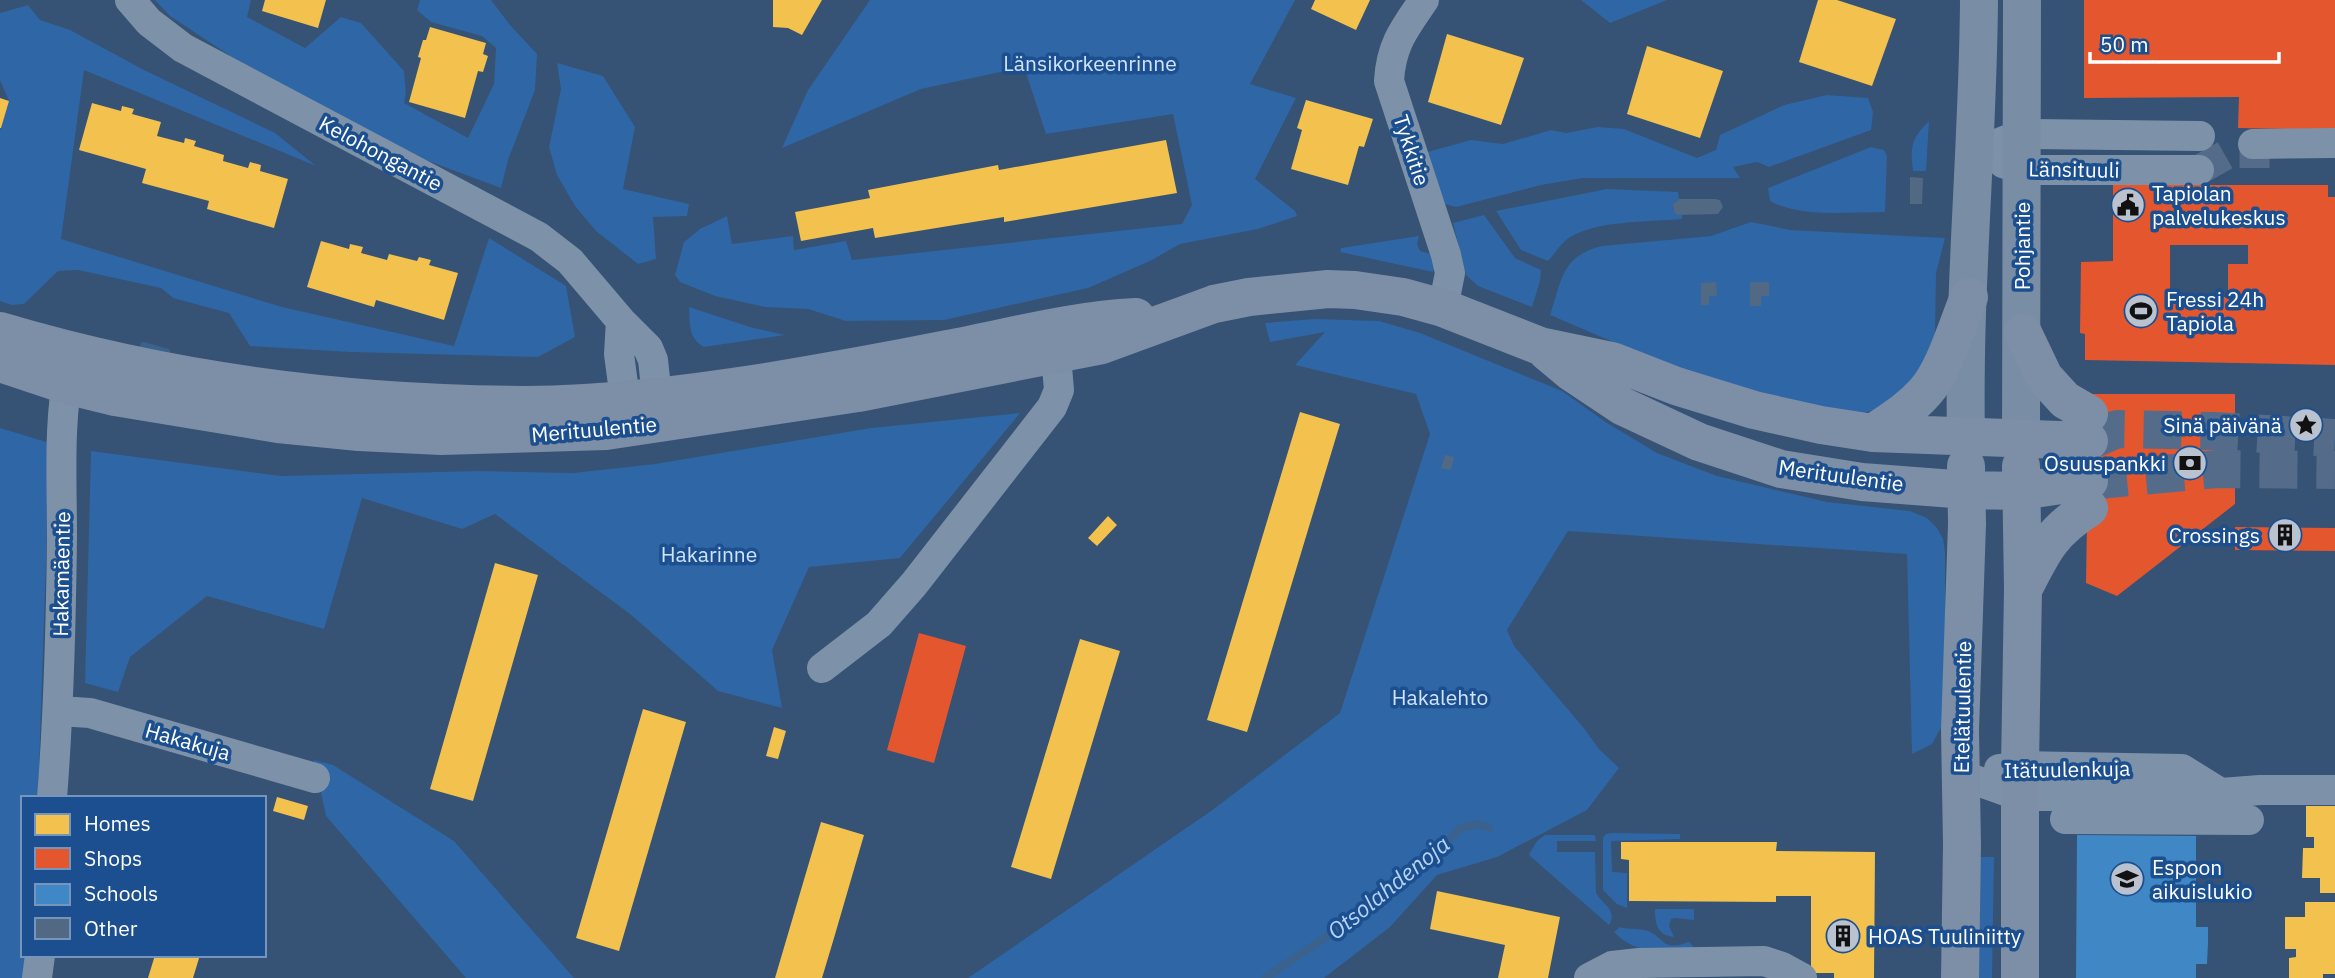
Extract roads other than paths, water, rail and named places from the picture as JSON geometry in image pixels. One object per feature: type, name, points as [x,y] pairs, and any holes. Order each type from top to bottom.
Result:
[{"type":"main road","points":[[1966,436],[1979,0]]},
{"type":"main road","name":"Pohjantie","points":[[2021,491],[2022,0]]},
{"type":"main road","name":"Merituulentie","points":[[0,363],[70,368],[134,365],[262,386],[390,400],[643,407],[858,393],[1056,340],[1102,345],[1214,304],[1249,297],[1328,289],[1381,292],[1443,308],[1540,346],[1612,361],[1676,386],[1754,410],[1821,425],[1873,433],[2021,439],[2089,428],[2044,377],[2023,333]]},
{"type":"main road","points":[[1873,433],[1904,412],[1927,391],[1937,374],[1969,297]]},
{"type":"main road","name":"Merituulentie","points":[[0,331],[70,368]]},
{"type":"main road","name":"Merituulentie","points":[[1540,346],[1571,372],[1622,406],[1699,442],[1781,469],[1862,482],[1967,490],[2089,494],[2054,535],[2023,589]]},
{"type":"main road","name":"Etelätuulentie","points":[[1960,978],[1960,730],[1967,490],[1966,436]]},
{"type":"main road","points":[[2020,978],[2023,589],[2021,491]]},
{"type":"street","name":"Kelohongantie","points":[[130,0],[149,22],[183,48],[539,237],[570,261],[621,321],[619,354],[643,407]]},
{"type":"street","name":"Tykkitie","points":[[1424,0],[1399,36],[1390,60],[1389,81],[1446,255],[1450,273],[1443,308]]},
{"type":"street","name":"Länsituuli","points":[[1973,153],[2022,152],[2200,136]]},
{"type":"street","points":[[2253,144],[2335,144]]},
{"type":"street","name":"Länsituuli","points":[[2022,152],[2199,170]]},
{"type":"street","points":[[821,668],[879,624],[915,584],[1052,407],[1059,390],[1056,340]]},
{"type":"street","name":"Hakamäentie","points":[[52,796],[59,711],[63,437],[70,368]]},
{"type":"street","name":"Hakakuja","points":[[59,711],[90,713],[316,778]]},
{"type":"street","name":"Itätuulenkuja","points":[[1961,775],[2020,781],[2182,769],[2219,792],[2335,790]]},
{"type":"street","points":[[2079,819],[2249,820]]},
{"type":"street","points":[[37,978],[40,957]]},
{"type":"street","points":[[1589,978],[1612,965],[1764,961],[1802,978]]},
{"type":"waterway","points":[[144,346],[166,352]]},
{"type":"waterway","name":"Otsolahdenoja","points":[[1265,978],[1368,909],[1461,828],[1478,824],[1489,828]]},
{"type":"tunnel","points":[[2199,170],[2229,153],[2282,153]]},
{"type":"tunnel","points":[[2089,441],[2117,429],[2335,438]]},
{"type":"tunnel","points":[[2089,481],[2217,469],[2335,470]]},
{"type":"place","name":"Tapiolan palvelukeskus","points":[[2128,205]]},
{"type":"place","name":"Fressi 24h Tapiola","points":[[2141,311]]},
{"type":"place","name":"Sinä päivänä","points":[[2306,425]]},
{"type":"place","name":"Osuuspankki","points":[[2190,463]]},
{"type":"place","name":"Crossings","points":[[2285,535]]},
{"type":"place","name":"Espoon aikuislukio","points":[[2127,879]]},
{"type":"place","name":"HOAS Tuuliniitty","points":[[1843,936]]},
{"type":"park label","name":"Länsikorkeenrinne","points":[[1090,63]]},
{"type":"park label","name":"Hakarinne","points":[[709,554]]},
{"type":"park label","name":"Hakalehto","points":[[1440,697]]}]
